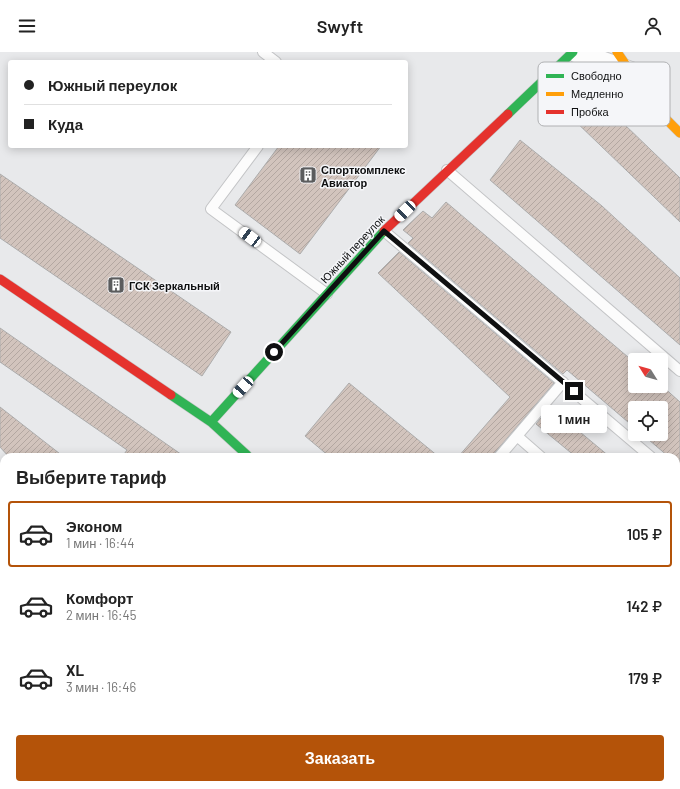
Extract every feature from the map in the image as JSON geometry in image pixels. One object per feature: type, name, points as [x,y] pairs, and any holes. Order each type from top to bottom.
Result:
[{"type":"street","name":"Южный переулок","points":[[562,62],[573,52]]},
{"type":"street","points":[[576,52],[604,62]]},
{"type":"street","points":[[617,52],[624,62]]},
{"type":"street","name":"Южный переулок","points":[[211,422],[384,231],[538,85]]},
{"type":"street","points":[[670,123],[680,133]]},
{"type":"street","points":[[0,278],[211,422],[244,453]]},
{"type":"lane","points":[[263,52],[273,60]]},
{"type":"lane","points":[[257,148],[211,209],[327,294]]},
{"type":"lane","points":[[447,170],[680,371]]},
{"type":"lane","points":[[384,231],[646,453]]},
{"type":"lane","points":[[502,453],[563,382]]},
{"type":"lane","points":[[517,436],[537,453]]},
{"type":"building","points":[[580,126],[626,126],[680,178],[680,222]]},
{"type":"building","points":[[520,140],[602,206],[680,278],[680,345],[490,180]]},
{"type":"building","name":"Спорткомплекс Авиатор","points":[[278,148],[380,148],[300,254],[235,205]]},
{"type":"building","name":"ГСК Зеркальный","points":[[0,174],[231,332],[202,376],[0,238]]},
{"type":"building","points":[[446,202],[628,357],[628,393],[668,393],[668,391],[680,402],[680,453],[664,453],[650,441],[668,441],[668,401],[628,401],[628,422],[567,370],[563,374],[408,243],[413,238],[403,230],[423,211],[432,218]]},
{"type":"building","points":[[399,252],[554,383],[494,453],[461,453],[510,397],[378,273]]},
{"type":"building","points":[[0,328],[179,453],[125,453],[127,450],[0,362]]},
{"type":"building","points":[[349,383],[434,453],[325,453],[305,436]]},
{"type":"building","points":[[0,407],[59,453],[5,453],[0,447]]},
{"type":"building","points":[[550,407],[605,453],[571,453],[536,424]]},
{"type":"traffic: fast","points":[[563,62],[573,52]]},
{"type":"traffic: fast","points":[[508,114],[538,85]]},
{"type":"traffic: fast","points":[[211,422],[384,231]]},
{"type":"traffic: fast","points":[[171,395],[211,422],[245,453]]},
{"type":"traffic: slow","points":[[617,52],[624,62]]},
{"type":"traffic: slow","points":[[670,123],[680,133]]},
{"type":"traffic: jam","points":[[384,231],[508,114]]},
{"type":"traffic: jam","points":[[0,279],[171,395]]},
{"type":"place","name":"Спорткомплекс Авиатор","points":[[308,175]]},
{"type":"place","name":"ГСК Зеркальный","points":[[116,285]]},
{"type":"route","points":[[274,352],[384,231],[574,391]]}]
